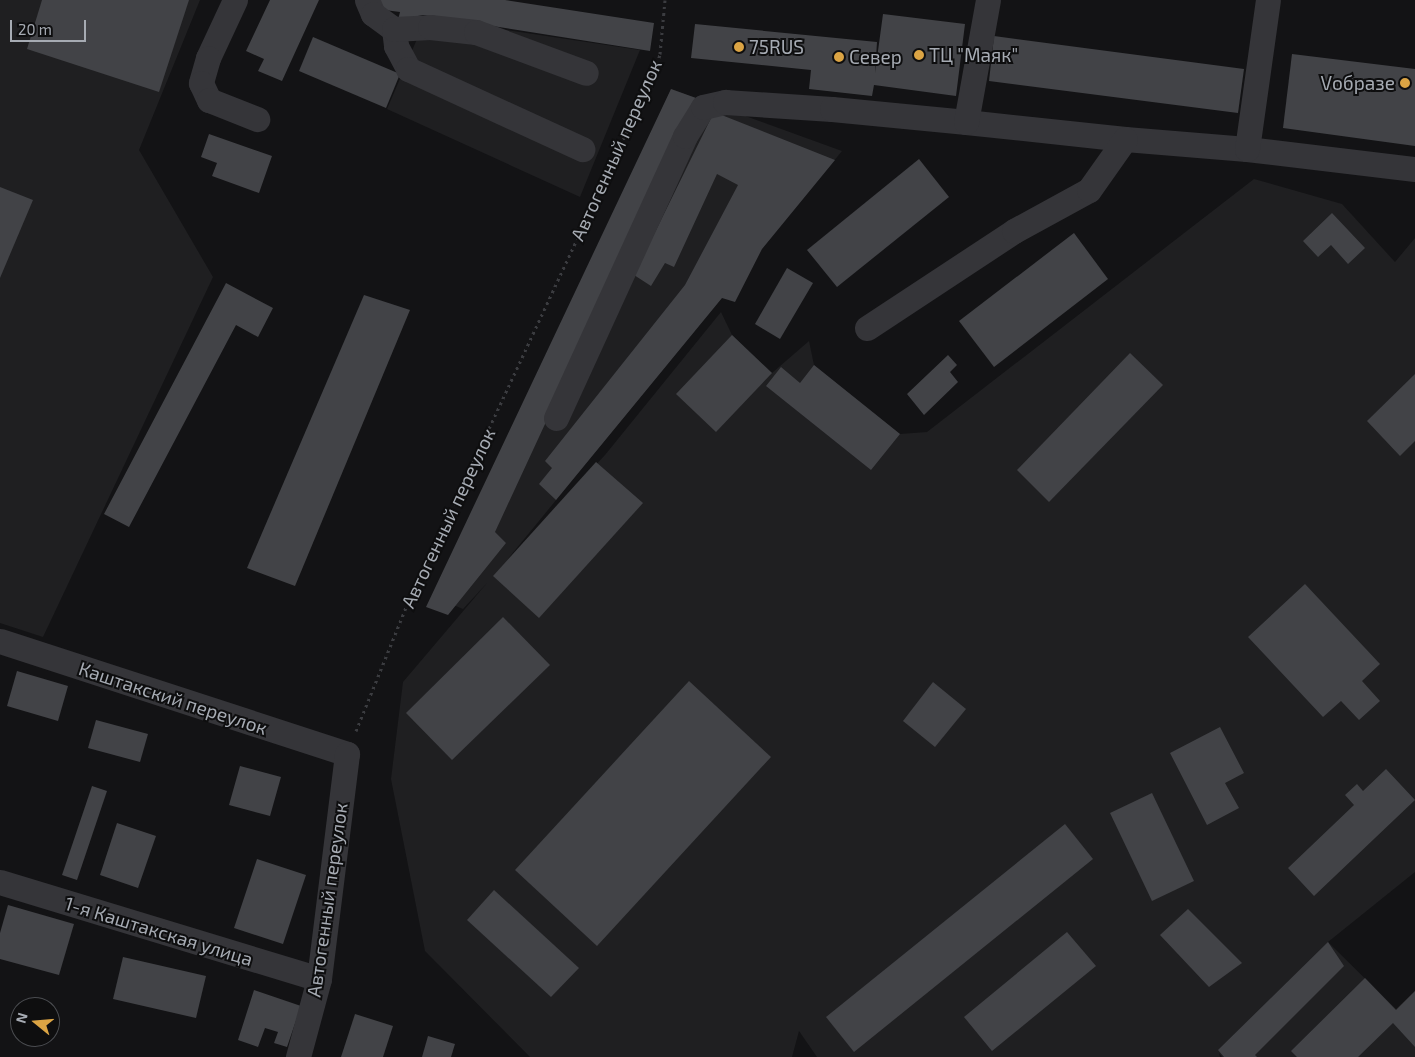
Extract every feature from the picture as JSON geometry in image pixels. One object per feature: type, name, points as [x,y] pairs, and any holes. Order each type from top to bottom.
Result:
[{"type":"street","points":[[235,0],[208,58],[201,82],[209,100],[256,119]]},
{"type":"street","points":[[366,0],[373,14],[394,29],[430,27],[476,32],[586,73]]},
{"type":"street","points":[[966,122],[988,0]]},
{"type":"street","points":[[1247,149],[1268,0]]},
{"type":"street","points":[[394,29],[396,46],[408,70],[582,149]]},
{"type":"street","points":[[556,418],[685,136],[703,107],[725,102],[832,109],[1125,139],[1247,149],[1415,169]]},
{"type":"street","points":[[867,328],[1014,230],[1090,190],[1125,139]]},
{"type":"street","name":"Каштакский переулок","points":[[0,641],[347,754]]},
{"type":"street","name":"Автогенный переулок","points":[[298,1057],[319,979],[347,754]]},
{"type":"street","name":"1-я Каштакская улица","points":[[0,882],[319,979]]},
{"type":"path","name":"Автогенный переулок","points":[[347,754],[407,605],[650,82],[660,54],[666,0]]},
{"type":"shaded area","points":[[0,0],[200,0],[139,150],[213,277],[43,637],[0,623]]},
{"type":"shaded area","points":[[426,18],[640,50],[580,197],[387,109]]},
{"type":"shaded area","points":[[671,89],[842,151],[507,560],[605,455],[721,312],[732,335],[772,373],[809,341],[814,365],[900,434],[927,432],[1254,179],[1342,204],[1395,262],[1415,238],[1415,872],[1328,942],[1396,1009],[1415,991],[1415,1057],[1222,1057],[1219,1053],[1220,1057],[817,1057],[799,1031],[792,1057],[530,1057],[425,951],[391,779],[403,682],[487,583],[463,609],[437,598]]},
{"type":"building","points":[[42,0],[189,0],[159,92],[27,49]]},
{"type":"building","points":[[270,0],[319,0],[282,81],[258,71],[264,59],[246,51]]},
{"type":"building","points":[[378,0],[505,0],[654,23],[650,51],[423,15],[398,20],[400,12],[377,9]]},
{"type":"building","points":[[883,14],[965,24],[956,96],[874,85],[872,96],[809,89],[811,70],[691,58],[695,24],[877,42],[875,73]]},
{"type":"building","points":[[994,36],[1244,69],[1238,113],[989,81]]},
{"type":"building","points":[[313,37],[400,74],[386,108],[299,71]]},
{"type":"building","points":[[1292,54],[1415,69],[1415,146],[1283,128]]},
{"type":"building","points":[[671,89],[696,98],[495,532],[506,543],[448,615],[426,607]]},
{"type":"building","points":[[714,112],[835,160],[762,249],[735,302],[722,298],[556,500],[539,484],[552,468],[545,461],[685,285],[738,185],[717,174],[674,267],[665,263],[651,286],[634,275]]},
{"type":"building","points":[[209,134],[272,156],[259,193],[212,176],[217,163],[201,157]]},
{"type":"building","points":[[919,159],[949,197],[837,287],[807,250]]},
{"type":"building","points":[[0,187],[33,200],[0,278]]},
{"type":"building","points":[[1332,213],[1365,248],[1348,264],[1331,245],[1318,257],[1303,241]]},
{"type":"building","points":[[1074,233],[1108,279],[994,367],[959,321]]},
{"type":"building","points":[[787,268],[813,283],[780,339],[755,324]]},
{"type":"building","points":[[226,283],[273,308],[258,337],[236,325],[129,527],[104,514]]},
{"type":"building","points":[[364,295],[410,310],[295,586],[247,568]]},
{"type":"building","points":[[732,335],[772,373],[716,432],[676,394]]},
{"type":"building","points":[[1130,353],[1163,385],[1049,502],[1017,470]]},
{"type":"building","points":[[948,355],[957,365],[950,372],[958,382],[924,415],[907,394]]},
{"type":"building","points":[[814,365],[900,434],[871,470],[766,386],[781,367],[800,383]]},
{"type":"building","points":[[1415,374],[1415,441],[1400,456],[1367,421]]},
{"type":"building","points":[[596,462],[643,503],[539,618],[493,576]]},
{"type":"building","points":[[1305,584],[1380,664],[1362,681],[1380,701],[1359,720],[1341,701],[1323,717],[1248,637]]},
{"type":"building","points":[[503,617],[550,665],[452,760],[406,713]]},
{"type":"building","points":[[17,671],[68,686],[58,721],[7,706]]},
{"type":"building","points":[[689,681],[771,757],[597,946],[515,870]]},
{"type":"building","points":[[933,682],[966,709],[935,747],[903,721]]},
{"type":"building","points":[[96,720],[148,734],[140,762],[88,748]]},
{"type":"building","points":[[1220,727],[1244,773],[1225,783],[1239,808],[1207,825],[1170,753]]},
{"type":"building","points":[[240,766],[281,777],[270,816],[229,805]]},
{"type":"building","points":[[1386,769],[1415,800],[1314,896],[1288,868],[1354,805],[1345,795],[1357,784],[1363,791]]},
{"type":"building","points":[[92,786],[107,791],[77,880],[62,875]]},
{"type":"building","points":[[1152,793],[1194,881],[1152,901],[1110,813]]},
{"type":"building","points":[[117,823],[156,836],[138,888],[100,875]]},
{"type":"building","points":[[1065,824],[1093,859],[854,1052],[826,1017]]},
{"type":"building","points":[[257,859],[306,875],[283,944],[234,928]]},
{"type":"building","points":[[494,890],[579,968],[551,997],[467,920]]},
{"type":"building","points":[[8,905],[74,924],[59,975],[0,959],[0,933]]},
{"type":"building","points":[[1188,909],[1242,963],[1209,987],[1160,935]]},
{"type":"building","points":[[1067,932],[1096,966],[992,1051],[964,1017]]},
{"type":"building","points":[[1328,942],[1344,966],[1255,1055],[1257,1057],[1224,1057],[1218,1050]]},
{"type":"building","points":[[123,957],[206,976],[196,1018],[113,999]]},
{"type":"building","points":[[1365,978],[1396,1010],[1415,991],[1415,1047],[1393,1023],[1358,1057],[1297,1057],[1291,1051]]},
{"type":"building","points":[[254,990],[301,1006],[287,1047],[274,1043],[278,1032],[265,1028],[258,1047],[238,1040]]},
{"type":"building","points":[[355,1014],[393,1026],[383,1057],[341,1057]]},
{"type":"building","points":[[428,1036],[455,1044],[451,1057],[422,1057]]},
{"type":"place","name":"75RUS","points":[[739,47]]},
{"type":"place","name":"ТЦ \"Маяк\"","points":[[919,55]]},
{"type":"place","name":"Север","points":[[839,57]]},
{"type":"place","name":"Vобразе","points":[[1405,83]]}]
